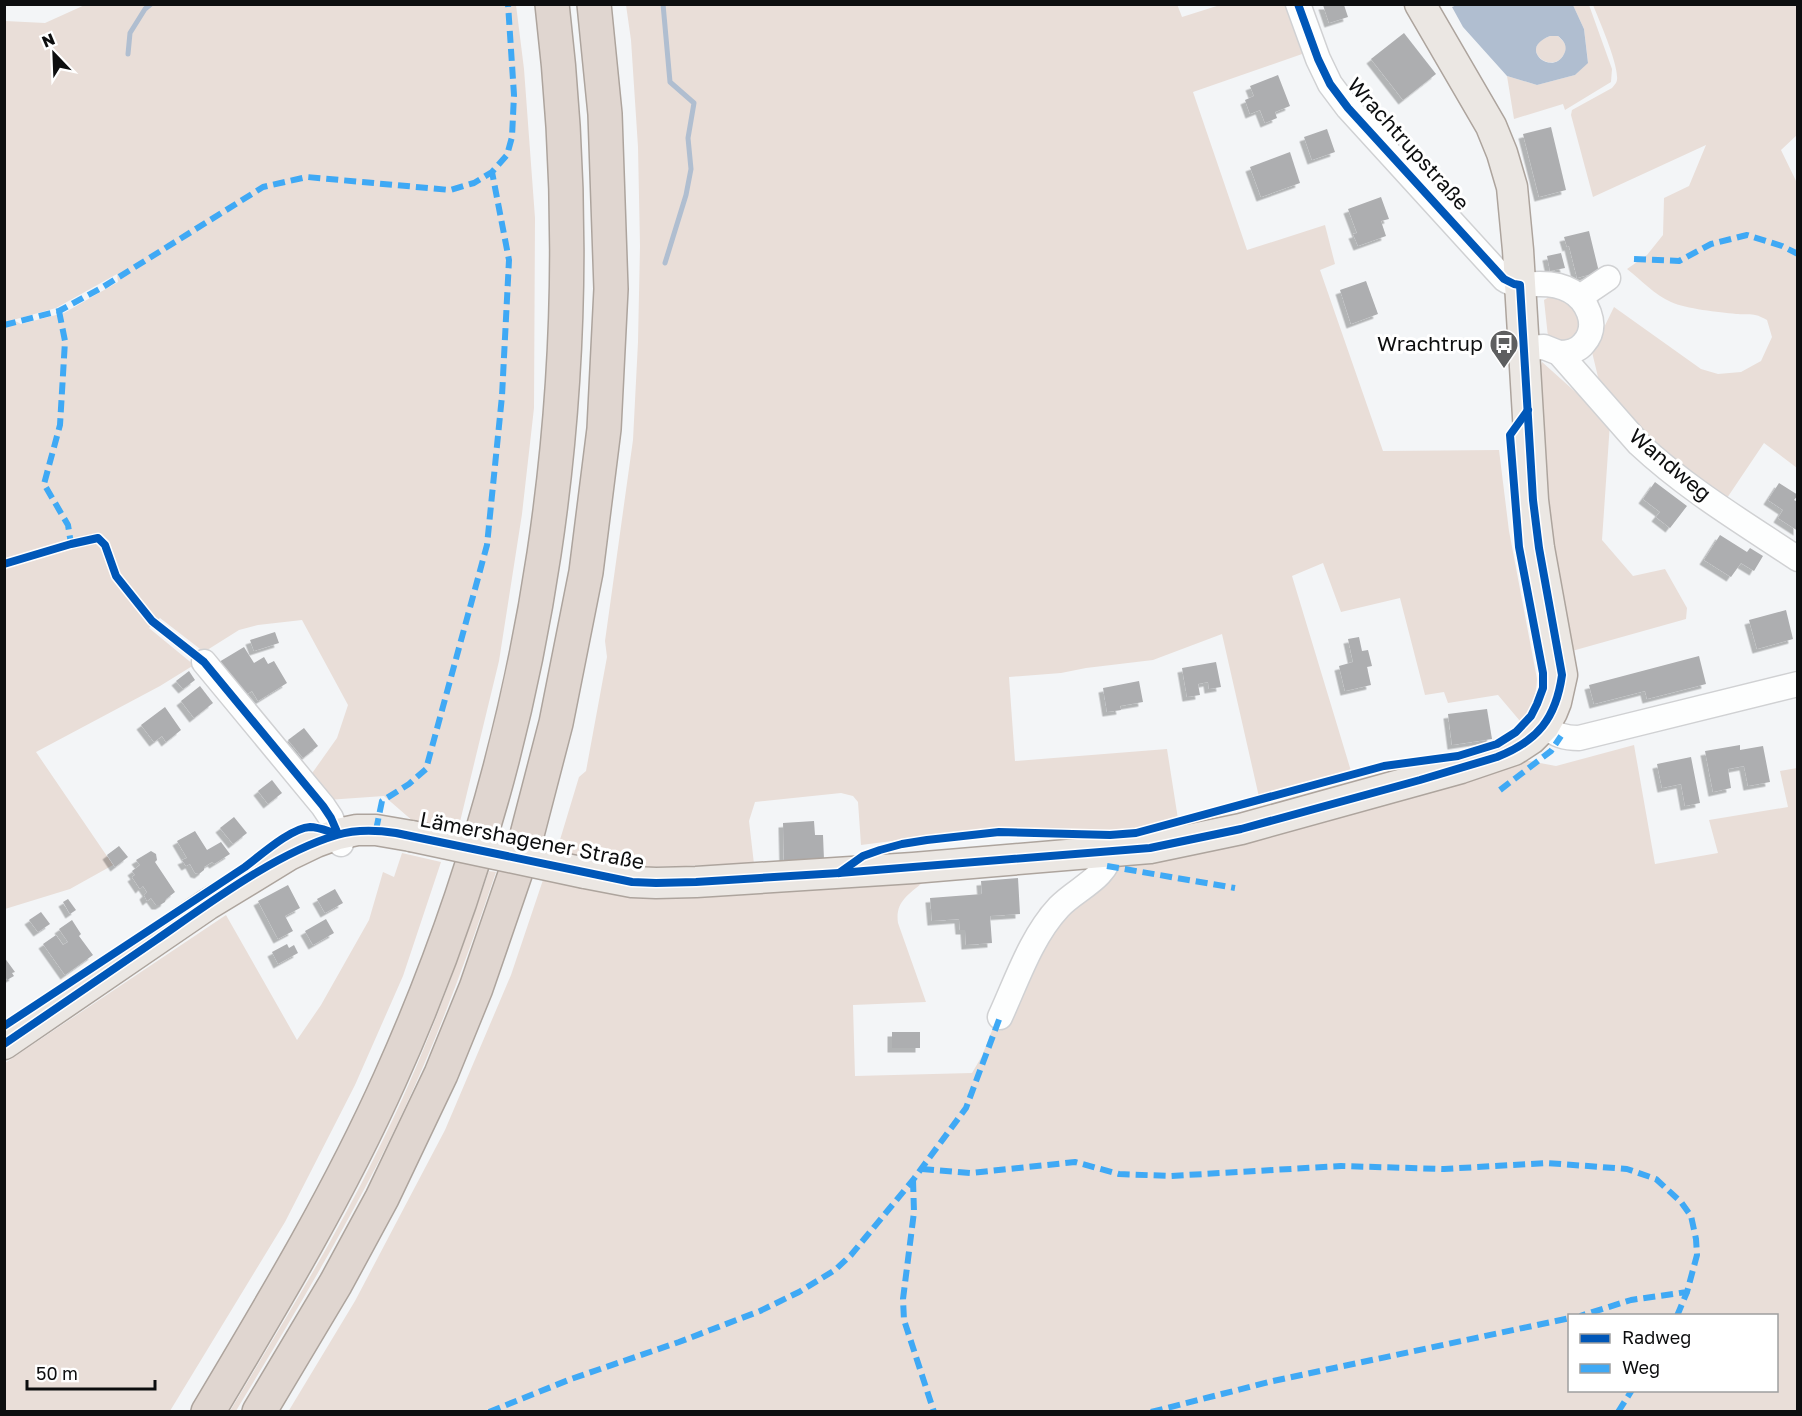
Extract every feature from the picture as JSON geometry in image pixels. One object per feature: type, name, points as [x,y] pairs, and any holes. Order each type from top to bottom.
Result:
[{"type":"highway","points":[[208,1412],[330,1204],[391,1078],[451,927],[486,819],[520,688],[545,549],[559,441],[566,333],[566,194],[558,56],[552,4]]},
{"type":"highway","points":[[259,1412],[336,1282],[382,1198],[441,1074],[476,988],[539,795],[586,572],[604,429],[611,289],[605,114],[594,4]]},
{"type":"main road","name":"Lämershagener Straße","points":[[7,1037],[234,887],[316,842],[340,839],[357,830],[376,830],[411,836],[632,882],[696,882],[882,870],[1150,848],[1241,829],[1451,771],[1514,750],[1531,739],[1544,726],[1552,712],[1562,675],[1539,548],[1533,500],[1512,187],[1502,153],[1484,113],[1420,4]]},
{"type":"street","name":"Wrachtrupstraße","points":[[1298,4],[1318,59],[1330,84],[1348,108],[1504,279],[1520,285]]},
{"type":"street","points":[[1580,297],[1608,278]]},
{"type":"street","points":[[1520,285],[1561,286],[1572,291],[1580,297],[1590,315],[1592,324],[1590,335],[1578,349],[1568,353],[1559,353],[1544,348],[1524,348]]},
{"type":"street","name":"Wandweg","points":[[1559,353],[1653,457],[1702,495],[1797,559]]},
{"type":"street","points":[[204,662],[323,806],[340,839]]},
{"type":"street","points":[[1544,726],[1555,735],[1567,738],[1587,737],[1797,684]]},
{"type":"street","points":[[1000,1017],[1023,965],[1047,921],[1069,897],[1107,866],[1111,852]]},
{"type":"shaded area","points":[[87,4],[516,5],[524,69],[535,218],[534,408],[522,514],[499,661],[458,830],[414,822],[384,796],[327,800],[308,779],[337,738],[348,705],[302,620],[258,625],[239,630],[204,652],[160,618],[149,628],[194,665],[160,686],[36,752],[113,865],[70,889],[5,909],[5,21],[45,23]],"holes":[[[117,274],[118,282],[64,313],[21,324],[13,320],[56,308]]]},
{"type":"shaded area","points":[[1177,4],[1182,17],[1220,5],[1288,5],[1305,53],[1193,92],[1247,250],[1325,225],[1335,264],[1320,270],[1383,451],[1499,450],[1509,531],[1537,679],[1534,697],[1528,712],[1520,721],[1498,695],[1448,703],[1444,692],[1425,695],[1400,598],[1341,612],[1323,563],[1292,576],[1351,771],[1259,797],[1222,634],[1153,660],[1061,673],[1009,677],[1015,761],[1167,749],[1178,819],[1125,831],[994,828],[861,845],[858,802],[853,796],[841,793],[755,802],[749,821],[754,864],[625,866],[556,853],[579,777],[586,771],[607,657],[605,641],[633,440],[640,246],[638,147],[631,40],[626,5]]},
{"type":"shaded area","points":[[1573,5],[1589,5],[1612,69],[1611,82],[1565,110],[1563,104],[1514,119],[1507,76],[1537,85],[1575,75],[1588,62],[1584,29]]},
{"type":"shaded area","points":[[1593,5],[1797,5],[1797,135],[1781,150],[1797,183],[1797,468],[1764,443],[1725,501],[1659,449],[1606,397],[1598,377],[1592,352],[1614,307],[1701,369],[1718,374],[1741,372],[1761,361],[1772,337],[1767,320],[1762,317],[1752,314],[1703,310],[1671,302],[1648,287],[1627,269],[1647,255],[1663,235],[1664,198],[1689,186],[1706,145],[1593,197],[1571,115],[1572,110],[1612,88],[1617,80],[1617,73]]},
{"type":"shaded area","points":[[1550,36],[1558,36],[1566,47],[1560,59],[1554,62],[1541,59],[1536,48],[1540,41]]},
{"type":"shaded area","points":[[1549,297],[1559,297],[1574,304],[1583,327],[1568,344],[1548,337],[1544,300]]},
{"type":"shaded area","points":[[1542,362],[1610,423],[1602,540],[1633,576],[1665,569],[1687,608],[1686,619],[1572,651],[1546,489],[1539,373]]},
{"type":"shaded area","points":[[1634,745],[1655,864],[1718,853],[1709,820],[1788,807],[1780,771],[1797,768],[1797,1411],[288,1412],[355,1301],[445,1130],[511,975],[544,877],[639,898],[695,898],[922,883],[907,895],[901,904],[898,923],[926,1002],[853,1005],[855,1076],[972,1073],[982,1056],[1040,908],[1087,873],[1254,840],[1500,771],[1524,760],[1556,766]]},
{"type":"shaded area","points":[[402,853],[441,862],[403,976],[355,1085],[285,1222],[170,1411],[5,1411],[5,1063],[226,915],[297,1040],[321,1005],[369,920],[383,872],[394,877]]},
{"type":"shaded area","points":[[489,871],[496,872],[471,945],[429,1054],[397,1124],[310,1286],[236,1411],[230,1411],[324,1252],[393,1120],[437,1014]]},
{"type":"water","points":[[1459,4],[1573,5],[1584,29],[1588,63],[1575,75],[1537,85],[1507,76],[1463,27],[1452,7]],"holes":[[[1550,36],[1558,36],[1565,44],[1564,54],[1559,60],[1552,63],[1546,62],[1540,58],[1536,48],[1540,41]]]},
{"type":"building","points":[[1323,5],[1344,5],[1348,17],[1329,23]]},
{"type":"building","points":[[1404,33],[1436,74],[1403,100],[1371,59]]},
{"type":"building","points":[[1278,75],[1290,106],[1275,112],[1277,118],[1265,123],[1260,110],[1250,114],[1245,100],[1254,96],[1250,86]]},
{"type":"building","points":[[1551,127],[1566,190],[1539,197],[1523,134]]},
{"type":"building","points":[[1327,129],[1335,152],[1312,160],[1304,137]]},
{"type":"building","points":[[1290,152],[1300,183],[1261,197],[1250,167]]},
{"type":"building","points":[[1381,197],[1389,219],[1381,221],[1386,236],[1358,246],[1353,234],[1357,233],[1348,209]]},
{"type":"building","points":[[1589,231],[1599,272],[1577,278],[1569,246],[1567,247],[1564,237]]},
{"type":"building","points":[[1561,253],[1565,268],[1550,271],[1547,256]]},
{"type":"building","points":[[1366,281],[1378,314],[1351,324],[1340,290]]},
{"type":"building","points":[[1655,482],[1687,506],[1670,528],[1656,517],[1660,512],[1643,499]]},
{"type":"building","points":[[1779,483],[1798,495],[1794,500],[1798,502],[1798,531],[1778,518],[1783,510],[1768,500]]},
{"type":"building","points":[[1720,535],[1747,552],[1750,548],[1763,556],[1754,571],[1741,563],[1731,577],[1704,560]]},
{"type":"building","points":[[1786,610],[1793,639],[1757,649],[1749,620]]},
{"type":"building","points":[[275,632],[279,643],[254,651],[250,640]]},
{"type":"building","points":[[1359,637],[1362,651],[1368,650],[1372,666],[1367,667],[1371,685],[1345,691],[1339,666],[1353,662],[1348,639]]},
{"type":"building","points":[[244,647],[254,663],[264,657],[268,664],[274,661],[287,683],[258,701],[252,691],[244,696],[234,678],[230,681],[219,662]]},
{"type":"building","points":[[1699,656],[1706,684],[1647,699],[1645,691],[1594,704],[1589,685]]},
{"type":"building","points":[[1216,662],[1221,687],[1209,689],[1208,682],[1198,684],[1200,695],[1187,697],[1182,668]]},
{"type":"building","points":[[189,671],[195,680],[183,689],[176,681]]},
{"type":"building","points":[[1139,681],[1143,702],[1120,706],[1121,710],[1107,712],[1103,688]]},
{"type":"building","points":[[200,686],[213,703],[194,718],[181,701]]},
{"type":"building","points":[[165,707],[181,730],[166,742],[162,736],[154,742],[141,725]]},
{"type":"building","points":[[1487,709],[1492,739],[1452,745],[1448,714]]},
{"type":"building","points":[[304,728],[318,746],[303,758],[288,740]]},
{"type":"building","points":[[1740,745],[1740,750],[1763,746],[1770,782],[1748,786],[1744,766],[1728,769],[1731,788],[1713,792],[1705,751]]},
{"type":"building","points":[[1691,757],[1700,803],[1685,806],[1681,784],[1662,788],[1657,764]]},
{"type":"building","points":[[272,780],[282,793],[268,804],[258,791]]},
{"type":"building","points":[[234,817],[247,833],[233,844],[220,828]]},
{"type":"building","points":[[814,821],[815,835],[823,835],[824,860],[784,862],[783,823]]},
{"type":"building","points":[[195,831],[207,850],[221,842],[230,854],[204,867],[199,874],[195,873],[190,864],[186,866],[182,860],[187,858],[177,841]]},
{"type":"building","points":[[119,846],[128,857],[115,867],[107,855]]},
{"type":"building","points":[[151,851],[156,854],[155,862],[175,892],[160,905],[156,905],[151,898],[147,901],[144,895],[147,892],[143,886],[140,889],[132,877],[135,875],[132,871],[140,865],[136,860]]},
{"type":"building","points":[[1018,878],[1020,914],[990,916],[992,943],[966,945],[965,930],[960,930],[959,919],[932,921],[930,898],[982,894],[981,881]]},
{"type":"building","points":[[288,885],[300,908],[285,916],[293,931],[278,939],[258,901]]},
{"type":"building","points":[[335,889],[343,903],[325,913],[317,899]]},
{"type":"building","points":[[68,899],[76,910],[70,914],[63,902]]},
{"type":"building","points":[[41,912],[50,924],[38,932],[29,920]]},
{"type":"building","points":[[326,919],[334,933],[313,945],[305,931]]},
{"type":"building","points":[[72,920],[81,934],[79,936],[93,955],[65,975],[43,944],[56,935],[63,945],[68,942],[59,929]]},
{"type":"building","points":[[287,944],[289,948],[294,945],[298,953],[278,964],[272,952]]},
{"type":"building","points":[[4,957],[15,972],[12,973],[14,976],[7,980],[4,978]]},
{"type":"building","points":[[892,1032],[920,1032],[920,1048],[892,1048]]},
{"type":"waterway","points":[[128,54],[130,33],[145,9],[151,4]]},
{"type":"waterway","points":[[663,4],[670,82],[694,103],[688,138],[691,169],[686,195],[665,263]]},
{"type":"marked path","points":[[4,325],[59,311],[103,287],[263,187],[307,177],[450,190],[474,183],[492,172],[507,155],[512,137],[514,95],[508,4]]},
{"type":"marked path","points":[[376,830],[382,801],[409,784],[426,769],[487,545],[502,396],[509,260],[492,172]]},
{"type":"marked path","points":[[1634,259],[1679,261],[1711,244],[1747,235],[1782,246],[1798,254]]},
{"type":"marked path","points":[[59,311],[65,341],[60,425],[44,484],[68,525],[71,544]]},
{"type":"marked path","points":[[1500,790],[1551,751],[1561,736]]},
{"type":"marked path","points":[[1107,866],[1235,888]]},
{"type":"marked path","points":[[489,1412],[571,1379],[760,1311],[799,1292],[835,1270],[851,1255],[913,1180],[966,1108],[1000,1017]]},
{"type":"marked path","points":[[922,1169],[971,1173],[1075,1162],[1119,1174],[1170,1176],[1341,1166],[1444,1169],[1547,1163],[1627,1169],[1656,1179],[1681,1202],[1691,1216],[1697,1255],[1687,1292],[1631,1300],[1586,1314]]},
{"type":"marked path","points":[[913,1180],[914,1212],[903,1299],[904,1320],[934,1412]]},
{"type":"marked path","points":[[1678,1314],[1687,1292]]},
{"type":"marked path","points":[[1151,1412],[1273,1381],[1568,1318]]},
{"type":"marked path","points":[[1618,1412],[1631,1392]]},
{"type":"cycle path","points":[[4,1044],[243,881],[290,854],[344,833],[366,831],[396,833],[632,882],[656,883],[839,873],[1150,848],[1241,829],[1420,780],[1497,757],[1511,751],[1534,735],[1550,716],[1562,675],[1539,548],[1533,500],[1520,285],[1504,279],[1348,108],[1330,84],[1318,59],[1298,4]]},
{"type":"cycle path","points":[[839,873],[863,856],[902,844],[927,840],[999,832],[1110,835],[1136,833],[1384,766],[1458,756],[1497,744],[1516,732],[1531,716],[1543,688],[1543,673],[1519,547],[1510,435],[1528,410]]},
{"type":"cycle path","points":[[4,564],[98,538],[105,545],[116,576],[152,621],[204,662],[323,806],[338,834]]},
{"type":"cycle path","points":[[4,1026],[245,867],[285,837],[310,827],[338,834]]},
{"type":"place","name":"Wrachtrup","points":[[1504,370]]}]
